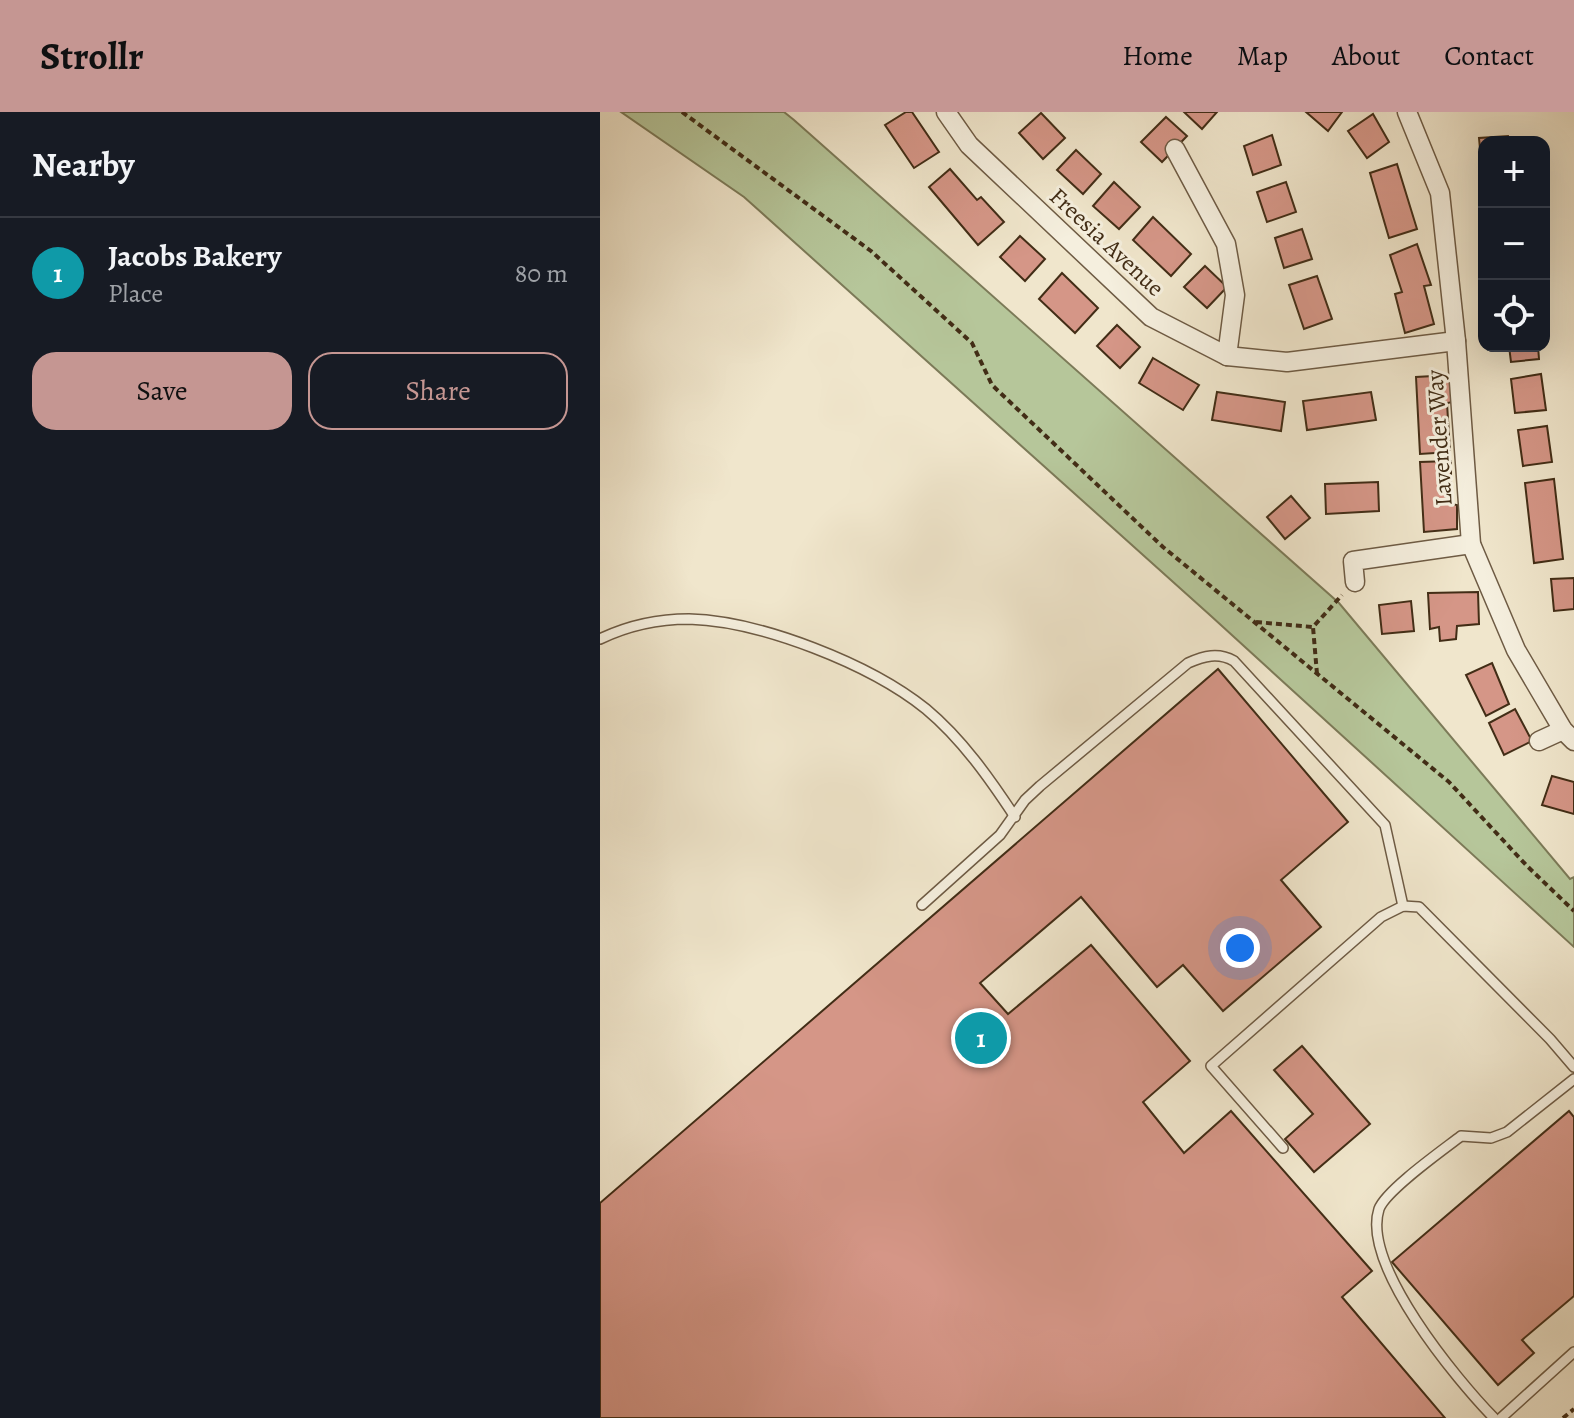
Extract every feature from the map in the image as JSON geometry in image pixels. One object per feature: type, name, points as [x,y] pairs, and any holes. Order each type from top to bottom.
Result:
[{"type":"street","name":"Freesia Avenue","points":[[946,112],[969,145],[1151,317],[1227,356],[1287,362],[1456,341]]},
{"type":"street","name":"Lavender Way","points":[[1407,112],[1440,193],[1456,341],[1471,544],[1516,650],[1568,736]]},
{"type":"street","points":[[1175,149],[1226,244],[1235,295],[1227,356]]},
{"type":"street","points":[[1355,582],[1353,561],[1471,544]]},
{"type":"street","points":[[1539,741],[1568,736]]},
{"type":"lane","points":[[600,639],[632,627],[689,619],[775,635],[849,664],[895,688],[926,709],[952,733],[1015,817]]},
{"type":"lane","points":[[922,905],[1000,835],[1025,800],[1040,786],[1188,663],[1202,657],[1225,656],[1234,661],[1385,825],[1403,906]]},
{"type":"lane","points":[[1283,1148],[1211,1066],[1381,917],[1403,906],[1419,907],[1574,1067]]},
{"type":"lane","points":[[1494,1418],[1460,1382],[1406,1303],[1386,1267],[1378,1223],[1380,1207],[1391,1192],[1461,1136],[1491,1138],[1507,1132],[1574,1079]]},
{"type":"lane","points":[[1501,1418],[1574,1352]]},
{"type":"path","points":[[682,112],[871,251],[972,343],[992,385],[1163,547],[1449,782],[1527,866],[1574,911]]},
{"type":"path","points":[[1317,674],[1313,627],[1355,582]]},
{"type":"path","points":[[1254,622],[1313,627]]},
{"type":"path","points":[[1563,1418],[1574,1409]]},
{"type":"green space","points":[[621,112],[784,112],[794,120],[1339,603],[1570,879],[1574,877],[1574,947],[744,197]]},
{"type":"building","points":[[906,112],[912,112],[939,152],[914,168],[885,125]]},
{"type":"building","points":[[1184,112],[1217,112],[1202,129]]},
{"type":"building","points":[[1306,112],[1342,112],[1328,131]]},
{"type":"building","points":[[1041,113],[1065,138],[1043,159],[1019,133]]},
{"type":"building","points":[[1373,114],[1389,142],[1367,158],[1348,131]]},
{"type":"building","points":[[1166,117],[1187,136],[1162,162],[1141,142]]},
{"type":"building","points":[[1272,135],[1281,165],[1253,175],[1244,146]]},
{"type":"building","points":[[1076,150],[1101,174],[1083,194],[1057,170]]},
{"type":"building","points":[[1397,164],[1417,229],[1389,238],[1370,173]]},
{"type":"building","points":[[950,169],[977,200],[981,197],[1004,222],[978,245],[929,187]]},
{"type":"building","points":[[1114,182],[1140,207],[1119,229],[1093,206]]},
{"type":"building","points":[[1286,182],[1296,212],[1267,222],[1257,192]]},
{"type":"building","points":[[1153,217],[1191,254],[1171,276],[1133,240]]},
{"type":"building","points":[[1302,229],[1312,259],[1284,268],[1275,238]]},
{"type":"building","points":[[1020,236],[1045,259],[1025,281],[1000,257]]},
{"type":"building","points":[[1417,244],[1431,285],[1424,286],[1434,324],[1405,333],[1395,294],[1402,292],[1390,255]]},
{"type":"building","points":[[1205,266],[1227,287],[1207,308],[1184,287]]},
{"type":"building","points":[[1062,273],[1098,308],[1075,333],[1039,299]]},
{"type":"building","points":[[1317,276],[1332,319],[1304,329],[1289,285]]},
{"type":"building","points":[[1117,325],[1140,347],[1120,368],[1097,346]]},
{"type":"building","points":[[1510,352],[1538,352],[1539,359],[1511,362]]},
{"type":"building","points":[[1153,358],[1199,385],[1183,410],[1139,383]]},
{"type":"building","points":[[1541,374],[1546,410],[1515,413],[1511,379]]},
{"type":"building","points":[[1451,375],[1453,402],[1447,403],[1450,452],[1420,454],[1416,377]]},
{"type":"building","points":[[1217,392],[1285,402],[1281,431],[1212,420]]},
{"type":"building","points":[[1371,392],[1376,420],[1307,430],[1303,401]]},
{"type":"building","points":[[1547,426],[1552,462],[1523,466],[1518,430]]},
{"type":"building","points":[[1451,461],[1451,504],[1457,505],[1457,529],[1424,532],[1420,462]]},
{"type":"building","points":[[1554,479],[1563,559],[1534,563],[1525,483]]},
{"type":"building","points":[[1378,482],[1379,511],[1326,514],[1325,484]]},
{"type":"building","points":[[1291,496],[1310,518],[1285,539],[1267,517]]},
{"type":"building","points":[[1574,578],[1574,609],[1554,611],[1551,579]]},
{"type":"building","points":[[1478,592],[1479,624],[1457,626],[1456,639],[1440,641],[1439,627],[1430,629],[1428,593]]},
{"type":"building","points":[[1411,601],[1414,631],[1382,634],[1379,605]]},
{"type":"building","points":[[1492,663],[1509,704],[1486,716],[1466,675]]},
{"type":"building","points":[[1218,669],[1348,822],[1281,880],[1321,927],[1223,1011],[1183,965],[1157,987],[1081,897],[980,983],[1008,1014],[1091,945],[1190,1061],[1143,1102],[1184,1153],[1231,1111],[1372,1271],[1342,1297],[1445,1418],[600,1418],[600,1203]]},
{"type":"building","points":[[1515,709],[1532,741],[1504,755],[1489,723]]},
{"type":"building","points":[[1552,776],[1574,782],[1574,814],[1542,805]]},
{"type":"building","points":[[1302,1046],[1370,1124],[1314,1172],[1285,1139],[1313,1114],[1274,1070]]},
{"type":"building","points":[[1569,1111],[1574,1117],[1574,1296],[1522,1340],[1534,1353],[1498,1385],[1392,1262]]},
{"type":"place","name":"Jacobs Bakery","points":[[981,1038]]}]
